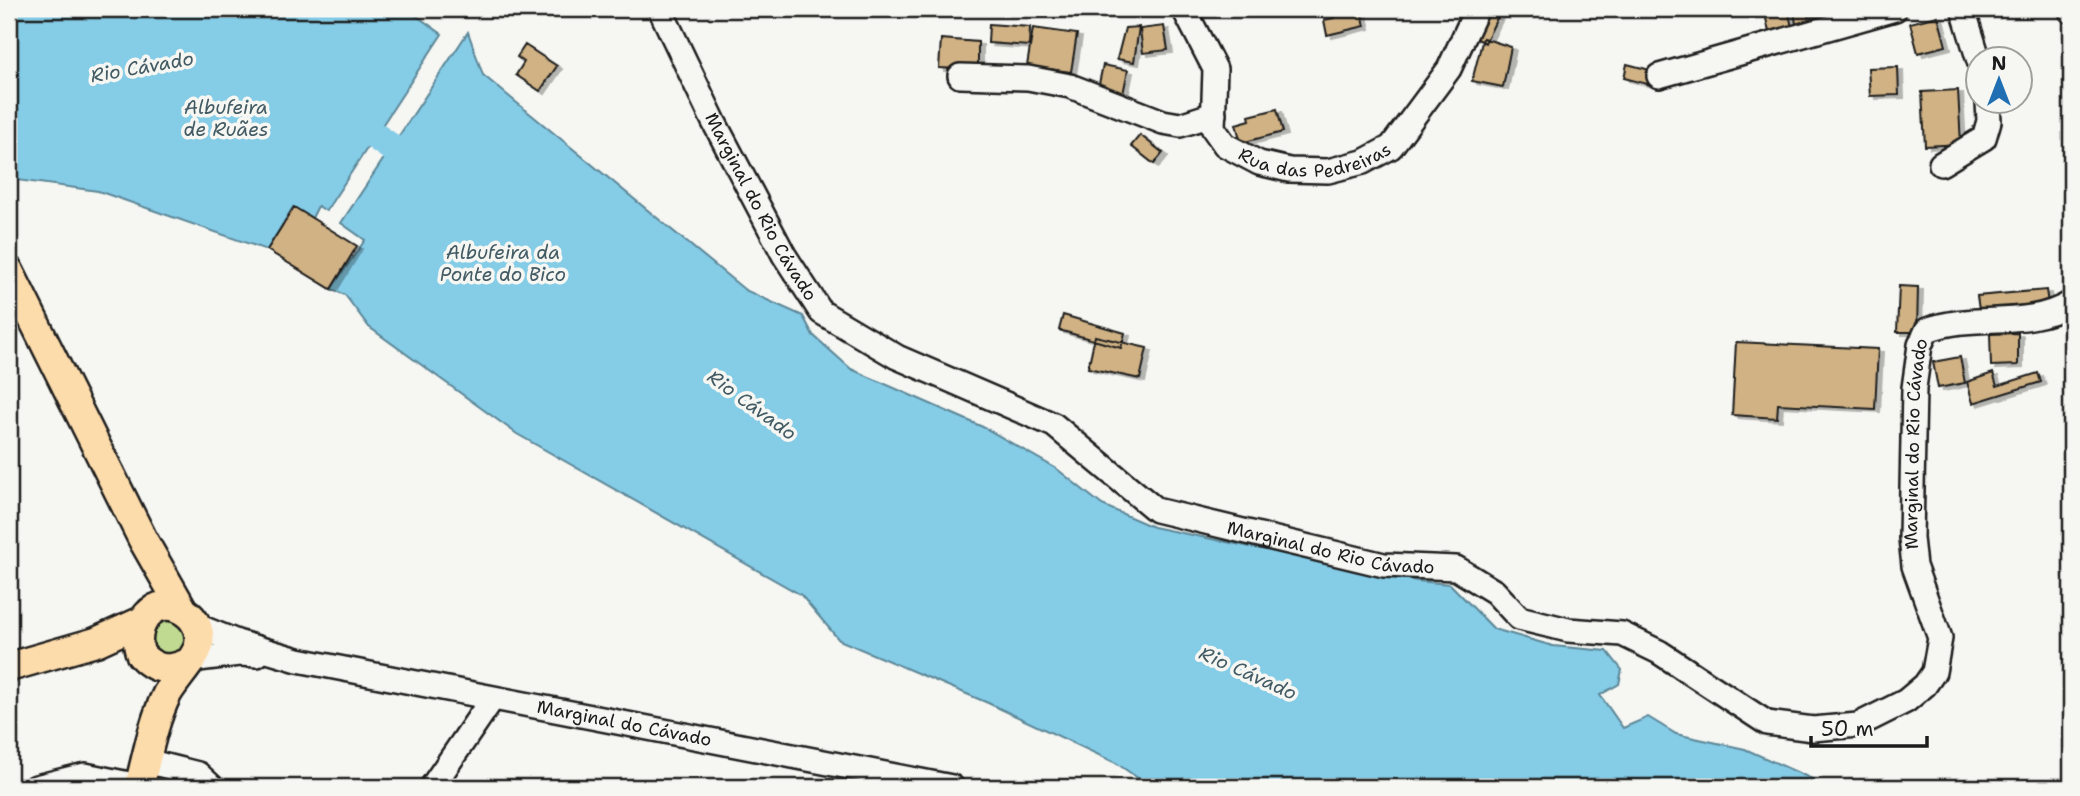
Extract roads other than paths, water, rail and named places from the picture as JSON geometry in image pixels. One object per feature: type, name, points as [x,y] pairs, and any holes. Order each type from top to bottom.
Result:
[{"type":"main road","points":[[9,271],[143,540],[190,618],[199,644],[167,695],[155,727],[142,778]]},
{"type":"main road","points":[[143,540],[147,562],[143,618],[136,638],[153,674],[155,727]]},
{"type":"main road","points":[[9,667],[96,642],[168,606],[190,618]]},
{"type":"main road","points":[[96,642],[130,649],[167,669],[188,662]]},
{"type":"street","name":"Marginal do Rio Cávado","points":[[660,9],[714,122],[784,255],[821,312],[897,357],[1054,425],[1092,460],[1156,510],[1384,565],[1456,568],[1495,592],[1519,618],[1568,630],[1622,634],[1659,652],[1750,714],[1779,726],[1813,729],[1858,725],[1906,701],[1925,685],[1934,672],[1940,638],[1914,566],[1911,538],[1914,388],[1920,345],[1927,330],[1959,321],[2012,321],[2045,315],[2071,303]]},
{"type":"street","name":"Rua das Pedreiras","points":[[1184,9],[1214,69],[1213,128],[1225,145],[1259,163],[1289,170],[1328,171],[1363,162],[1391,147],[1449,69],[1477,9]]},
{"type":"street","points":[[1659,76],[1895,9]]},
{"type":"street","points":[[1963,9],[1974,46]]},
{"type":"street","points":[[960,75],[1028,78],[1070,86],[1163,122],[1180,125],[1214,114]]},
{"type":"street","points":[[1941,164],[1984,138],[1989,116]]},
{"type":"street","points":[[190,618],[237,642],[298,660]]},
{"type":"street","points":[[188,662],[239,654],[298,660]]},
{"type":"street","name":"Marginal do Cávado","points":[[298,660],[952,787]]},
{"type":"street","points":[[432,787],[492,699]]},
{"type":"street","points":[[36,787],[85,775],[142,778],[198,774],[212,787]]},
{"type":"water","name":"Albufeira de Ruães","points":[[9,9],[407,9],[442,34],[326,211],[318,206],[312,218],[293,207],[267,250],[98,191],[9,179]]},
{"type":"water","name":"Albufeira da Ponte do Bico","points":[[468,32],[483,75],[745,290],[803,316],[813,335],[851,369],[985,428],[1057,469],[1102,505],[1153,527],[1417,581],[1450,584],[1494,629],[1553,646],[1607,651],[1622,670],[1619,684],[1600,695],[1623,728],[1648,717],[1676,734],[1745,749],[1830,787],[1151,787],[1116,763],[988,703],[839,640],[801,595],[517,434],[369,327],[345,295],[331,289],[365,240],[341,223]]},
{"type":"water","points":[[2071,780],[2071,787],[1932,787],[1936,786]]},
{"type":"waterway","name":"Rio Cávado","points":[[340,120],[375,136],[422,169]]}]
